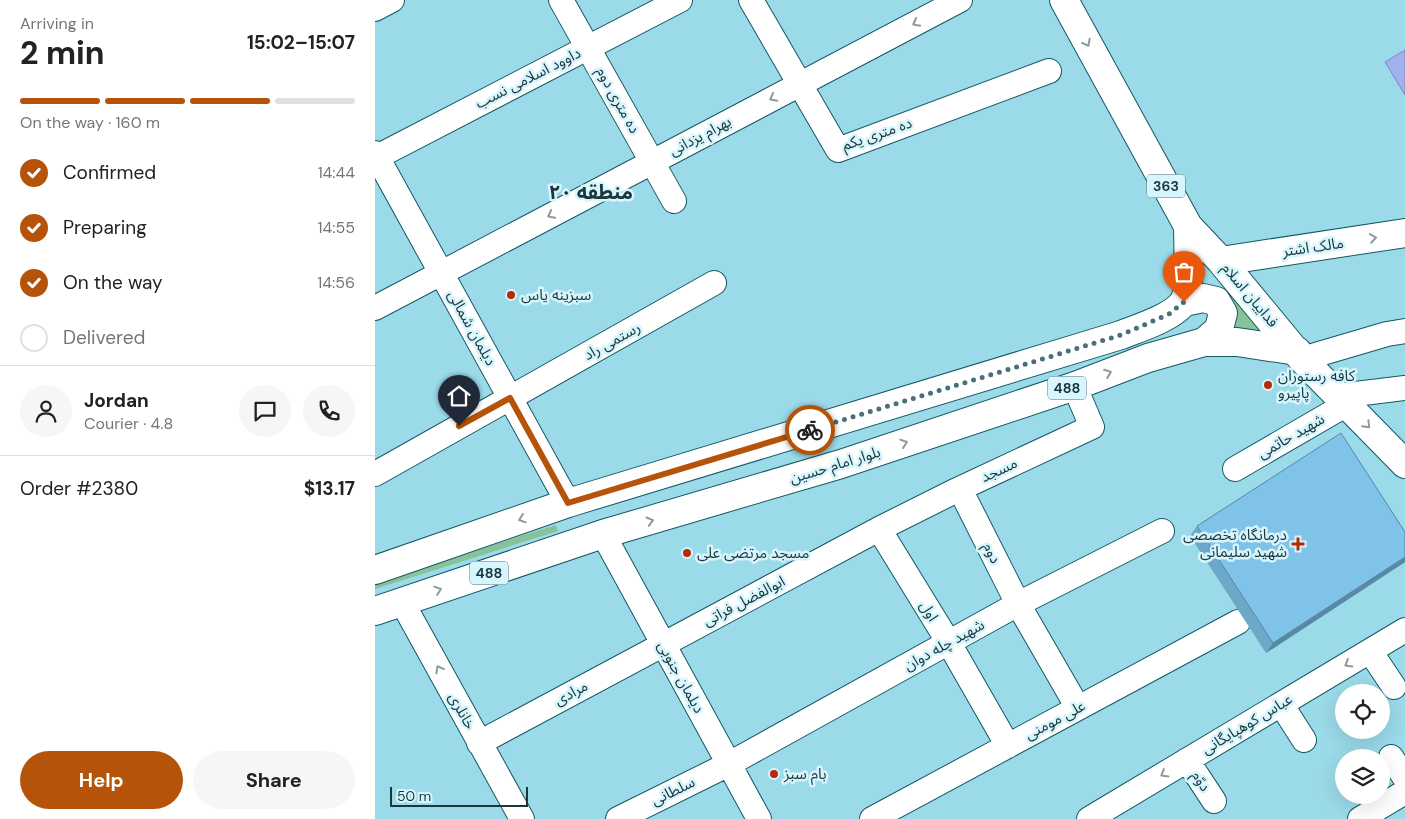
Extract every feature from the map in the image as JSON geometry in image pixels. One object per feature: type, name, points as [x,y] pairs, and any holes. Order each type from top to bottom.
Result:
[{"type":"main road","name":"فداییان اسلام","points":[[1064,0],[1188,226],[1221,261],[1300,355],[1405,464]]},
{"type":"main road","points":[[1188,226],[1189,275],[1184,302],[1203,298],[1216,301],[1223,312],[1219,329],[1204,342]]},
{"type":"main road","name":"مالک اشتر","points":[[1221,261],[1405,234]]},
{"type":"main road","name":"488","points":[[375,570],[568,503],[1121,335],[1169,314],[1184,302]]},
{"type":"main road","name":"بلوار امام حسین","points":[[375,611],[603,534],[841,464],[1075,386],[1147,358],[1204,342],[1237,342],[1300,355]]},
{"type":"street","points":[[375,9],[392,0]]},
{"type":"street","name":"ده متری دوم","points":[[561,0],[674,201]]},
{"type":"street","name":"داوود اسلامی نسب","points":[[376,156],[679,0]]},
{"type":"street","name":"ده متری یکم","points":[[751,0],[838,150],[1049,71]]},
{"type":"street","name":"بهرام یزدانی","points":[[375,308],[959,0]]},
{"type":"street","name":"دیلمان شمالی","points":[[376,156],[568,503]]},
{"type":"street","name":"رستمی راد","points":[[375,474],[714,283]]},
{"type":"street","points":[[1300,355],[1387,334],[1405,332]]},
{"type":"street","points":[[1343,400],[1405,388]]},
{"type":"street","name":"مسجد","points":[[879,529],[1092,427],[1080,399]]},
{"type":"street","name":"شهید حاتمی","points":[[1235,469],[1343,400]]},
{"type":"street","name":"دوم","points":[[966,501],[1019,604]]},
{"type":"street","name":"اول","points":[[879,529],[949,643],[1008,746]]},
{"type":"street","name":"ابوالفضل فراتی","points":[[663,644],[879,529]]},
{"type":"street","name":"شهید چله دوان","points":[[729,764],[1019,604],[1162,531]]},
{"type":"street","name":"دیلمان جنوبی","points":[[603,534],[759,819]]},
{"type":"street","name":"خانلری","points":[[402,602],[522,819]]},
{"type":"street","points":[[1019,604],[1078,708]]},
{"type":"street","name":"علی مومنی","points":[[872,819],[1238,622]]},
{"type":"street","name":"عباس کوهپایگانی","points":[[1099,817],[1187,760],[1405,630]]},
{"type":"street","name":"مرادی","points":[[479,742],[663,644]]},
{"type":"street","points":[[1370,651],[1395,687]]},
{"type":"street","points":[[1281,704],[1304,740]]},
{"type":"street","points":[[1391,757],[1405,778]]},
{"type":"street","name":"دوّم","points":[[1187,760],[1214,801]]},
{"type":"street","name":"سلطانی","points":[[618,819],[729,764]]},
{"type":"street","points":[[1360,819],[1397,804]]},
{"type":"green space","points":[[1229,284],[1276,339],[1192,344],[1216,313]]},
{"type":"green space","points":[[556,525],[558,531],[375,589],[375,581]]},
{"type":"water","points":[[1405,50],[1405,95],[1385,62]]},
{"type":"building","name":"درمانگاه تخصصی شهید سلیمانی","points":[[1341,433],[1405,532],[1405,557],[1273,643],[1197,526]]},
{"type":"way so far","points":[[810,430],[1121,335],[1169,314],[1184,302]]},
{"type":"place","name":"سبزینه یاس","points":[[511,295]]},
{"type":"place","name":"کافه رستوران پاپیرو","points":[[1268,385]]},
{"type":"place","name":"درمانگاه تخصصی شهید سلیمانی","points":[[1298,544]]},
{"type":"place","name":"مسجد مرتضی علی","points":[[687,553]]},
{"type":"place","name":"بام سبز","points":[[774,774]]},
{"type":"district","name":"منطقه ۲۰","points":[[591,192]]},
{"type":"route","points":[[459,426],[510,398],[568,503],[810,430]]}]
